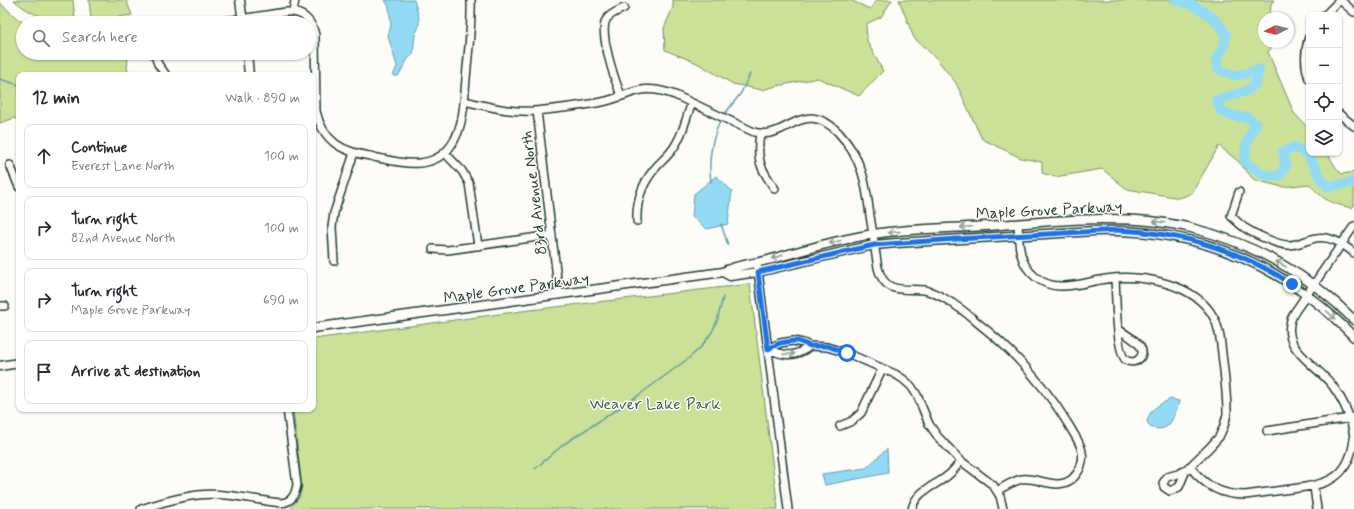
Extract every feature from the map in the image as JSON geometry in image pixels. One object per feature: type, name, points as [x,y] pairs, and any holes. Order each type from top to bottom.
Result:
[{"type":"main road","points":[[240,0],[242,16]]},
{"type":"main road","points":[[248,60],[249,72]]},
{"type":"main road","name":"Maple Grove Parkway","points":[[316,328],[723,272],[730,268],[757,263],[827,244],[873,234],[1118,219],[1167,223],[1191,228],[1238,243],[1281,263],[1299,274],[1354,320]]},
{"type":"main road","name":"Maple Grove Parkway","points":[[723,272],[730,276],[758,272],[874,245],[1118,230],[1147,232],[1188,239],[1254,262],[1279,275],[1307,295],[1327,311],[1354,337]]},
{"type":"main road","points":[[0,366],[16,363]]},
{"type":"street","points":[[293,12],[294,0]]},
{"type":"street","points":[[316,111],[318,121],[323,130],[333,141],[346,150],[354,153],[411,164],[430,161],[445,153],[451,146],[460,129],[471,28],[470,0]]},
{"type":"street","points":[[1328,12],[1340,0],[1354,12]]},
{"type":"street","points":[[621,95],[610,66],[604,24],[610,15],[624,8]]},
{"type":"street","points":[[270,16],[293,12],[303,16]]},
{"type":"street","points":[[1306,46],[1306,70]]},
{"type":"street","points":[[157,60],[164,72]]},
{"type":"street","points":[[315,60],[315,72]]},
{"type":"street","points":[[464,100],[523,112],[599,102],[644,89],[654,89],[665,91],[760,133],[776,132],[795,122],[811,118],[827,123],[834,128],[852,150],[864,176],[879,273],[887,284],[896,289],[925,290],[936,294],[969,315],[991,333],[1016,357],[1049,394],[1079,442],[1083,458],[1079,470],[1066,482],[1055,484],[1022,479],[1010,483],[997,491]]},
{"type":"street","points":[[637,221],[638,205],[643,187],[648,177],[676,145],[682,133],[692,103]]},
{"type":"street","name":"83rd Avenue North","points":[[537,111],[559,295]]},
{"type":"street","points":[[1342,116],[1354,126]]},
{"type":"street","points":[[760,133],[758,154],[759,162],[776,190]]},
{"type":"street","points":[[334,261],[332,227],[334,213],[354,153]]},
{"type":"street","points":[[445,153],[462,172],[469,183],[478,246]]},
{"type":"street","points":[[10,165],[16,180]]},
{"type":"street","points":[[1239,192],[1231,216],[1248,230],[1277,244],[1286,245],[1299,244],[1311,239],[1324,237],[1331,238],[1354,253]]},
{"type":"street","points":[[1018,224],[1020,253],[1023,262],[1029,270],[1043,282],[1060,286],[1115,278],[1141,279],[1175,286],[1193,294],[1209,309],[1218,328],[1227,400],[1227,414],[1219,437],[1188,468],[1214,489],[1235,495],[1314,487],[1329,481],[1338,475],[1344,468],[1353,450],[1354,438],[1350,418],[1340,398],[1331,384],[1320,372],[1300,356],[1292,341],[1289,326],[1291,319],[1354,226]]},
{"type":"street","points":[[433,249],[448,250],[552,236]]},
{"type":"street","points":[[757,263],[788,509]]},
{"type":"street","points":[[1115,278],[1118,329],[1120,350],[1122,356],[1130,362],[1140,359],[1142,355],[1140,346],[1118,329]]},
{"type":"street","points":[[768,349],[780,343],[793,341],[798,341],[810,346],[827,346],[838,349],[903,379],[917,394],[929,424],[934,432],[961,461],[989,482],[997,491],[1002,502],[1003,509]]},
{"type":"street","points":[[768,349],[788,355],[798,354],[810,346]]},
{"type":"street","points":[[840,426],[852,421],[861,413],[882,369]]},
{"type":"street","points":[[141,509],[168,501],[198,495],[235,496],[281,503],[288,501],[294,496],[297,485],[287,412]]},
{"type":"street","points":[[1267,431],[1350,418]]},
{"type":"street","points":[[912,509],[916,498],[920,493],[948,476],[961,461]]},
{"type":"street","points":[[1314,487],[1318,509]]},
{"type":"green space","points":[[14,0],[73,0],[75,16],[40,16],[21,6]]},
{"type":"green space","points":[[89,0],[126,0],[132,15],[125,16],[91,16]]},
{"type":"green space","points":[[673,0],[850,0],[870,9],[876,0],[892,0],[881,17],[866,24],[867,41],[883,71],[859,96],[818,78],[762,90],[733,84],[697,63],[665,50],[664,28],[673,7]]},
{"type":"green space","points":[[899,0],[1274,0],[1271,4],[1270,12],[1258,12],[1258,48],[1271,48],[1268,52],[1294,113],[1306,126],[1306,156],[1329,156],[1342,174],[1354,172],[1354,206],[1352,208],[1338,205],[1324,198],[1309,184],[1283,187],[1254,180],[1238,161],[1219,146],[1192,193],[1180,198],[1127,189],[1102,169],[1055,177],[1042,173],[1042,162],[1021,158],[982,139],[956,83],[936,58],[914,38]]},
{"type":"green space","points":[[0,2],[16,17],[16,60],[128,60],[127,69],[129,72],[16,72],[16,118],[0,123]]},
{"type":"green space","name":"Weaver Lake Park","points":[[750,284],[778,509],[293,509],[291,507],[299,498],[302,487],[293,412],[316,412],[316,339],[522,311]]},
{"type":"water","points":[[385,0],[414,0],[419,18],[419,26],[415,35],[413,54],[408,59],[398,76],[393,76],[397,66],[388,36],[391,25],[389,7]]},
{"type":"water","points":[[716,176],[732,191],[728,224],[707,229],[692,217],[694,194]]},
{"type":"water","points":[[1171,399],[1179,401],[1170,422],[1162,429],[1150,427],[1147,421],[1153,409]]},
{"type":"water","points":[[887,449],[888,473],[825,485],[822,474],[866,468]]},
{"type":"waterway","points":[[1176,0],[1198,8],[1211,16],[1226,34],[1224,46],[1216,59],[1217,68],[1234,75],[1259,69],[1256,83],[1246,91],[1216,100],[1222,112],[1248,118],[1256,124],[1247,142],[1245,162],[1253,169],[1264,175],[1279,176],[1286,165],[1283,152],[1294,147],[1305,152],[1327,187],[1354,182]]},
{"type":"waterway","points":[[723,116],[741,93],[750,74]]},
{"type":"waterway","points":[[0,79],[16,84]]},
{"type":"waterway","points":[[711,182],[710,166],[712,150],[715,134],[721,119]]},
{"type":"waterway","points":[[721,224],[728,245]]},
{"type":"waterway","points":[[535,469],[564,444],[639,395],[689,358],[701,347],[712,332],[717,321],[723,297]]},
{"type":"route","points":[[847,353],[827,346],[810,346],[798,341],[780,343],[768,349],[758,272],[874,245],[1118,230],[1188,239],[1254,262],[1292,284]]}]
